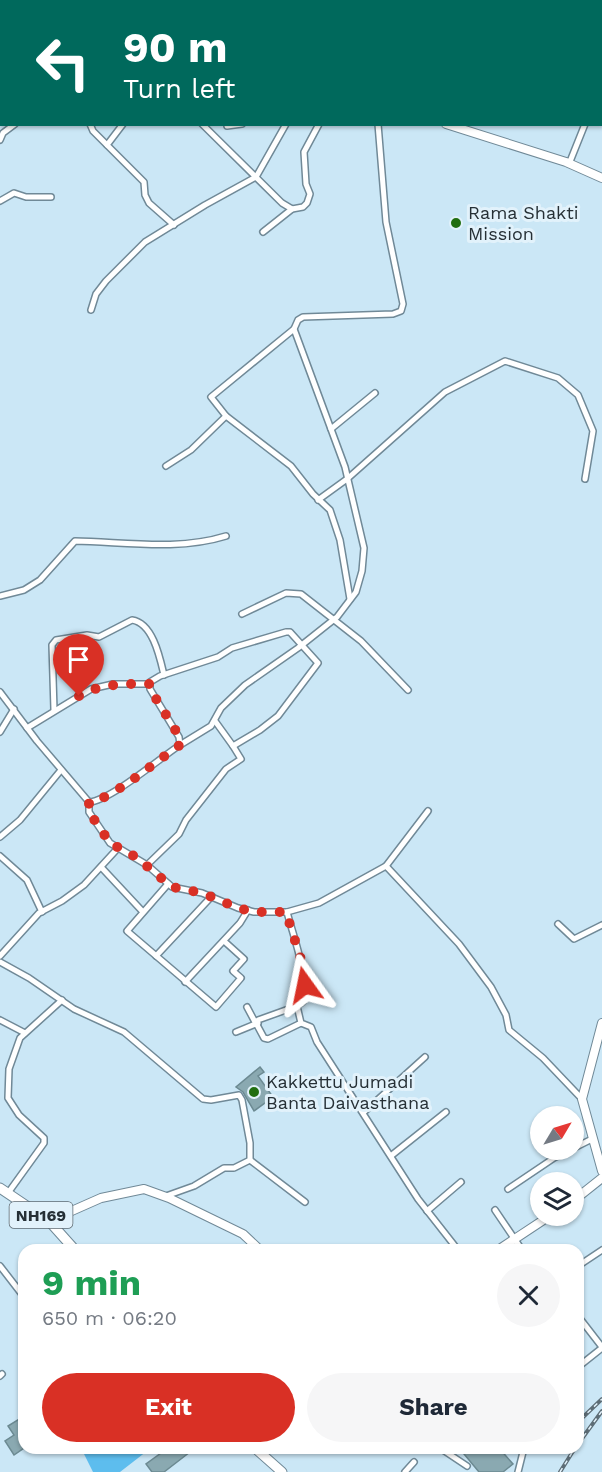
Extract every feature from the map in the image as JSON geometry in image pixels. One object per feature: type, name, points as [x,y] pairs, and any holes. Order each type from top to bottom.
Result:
[{"type":"highway","name":"NH169","points":[[4,1190],[49,1221],[70,1244]]},
{"type":"highway","points":[[262,1454],[279,1470]]},
{"type":"street","points":[[0,141],[3,133],[12,126]]},
{"type":"street","points":[[91,126],[93,132],[144,182],[145,195],[149,203],[174,225]]},
{"type":"street","points":[[107,145],[121,126]]},
{"type":"street","points":[[204,126],[282,203],[292,209]]},
{"type":"street","points":[[91,310],[96,294],[128,256],[155,235],[256,177],[285,126]]},
{"type":"street","points":[[263,232],[292,209],[303,207],[307,202],[310,194],[306,184],[304,152],[319,126]]},
{"type":"street","points":[[351,599],[340,540],[330,510],[318,500],[291,466],[226,416],[212,397],[294,329],[298,320],[303,317],[393,314],[402,311],[403,304],[386,222],[378,126]]},
{"type":"street","points":[[452,126],[569,164],[602,178]]},
{"type":"street","points":[[569,164],[584,126]]},
{"type":"street","points":[[0,201],[14,193],[27,197],[51,197]]},
{"type":"street","points":[[89,802],[96,802],[110,795],[180,745],[201,733],[214,721],[221,708],[245,686],[303,645],[332,621],[356,592],[362,571],[364,548],[347,479],[294,329]]},
{"type":"street","points":[[318,500],[347,479],[445,392],[505,361],[558,378],[578,395],[593,431],[585,479]]},
{"type":"street","points":[[331,429],[375,393]]},
{"type":"street","points":[[166,466],[191,450],[226,416]]},
{"type":"street","points":[[0,596],[24,590],[40,579],[75,541],[195,543],[226,536]]},
{"type":"street","points":[[242,614],[286,593],[301,594],[332,621],[361,641],[408,690]]},
{"type":"street","points":[[54,710],[52,645],[56,640],[87,635],[99,637],[132,620],[136,621],[145,628],[159,653],[164,675]]},
{"type":"street","points":[[27,728],[91,689],[113,684],[150,684],[164,675],[218,657],[232,648],[290,632],[318,663],[278,716],[233,746]]},
{"type":"street","points":[[150,684],[150,689],[179,736],[180,745]]},
{"type":"street","points":[[0,692],[89,802],[89,812],[105,837],[118,848],[147,865],[168,884],[183,891],[212,896],[248,910],[286,912],[319,903],[386,866],[428,811]]},
{"type":"street","points":[[0,732],[14,709]]},
{"type":"street","points":[[147,865],[174,840],[186,820],[226,769],[241,759],[214,721]]},
{"type":"street","points":[[0,837],[20,820],[61,770]]},
{"type":"street","points":[[0,827],[7,830]]},
{"type":"street","points":[[0,956],[20,932],[42,912],[84,885],[118,848]]},
{"type":"street","points":[[0,856],[27,880],[42,912]]},
{"type":"street","points":[[386,866],[459,944],[491,987],[506,1015],[509,1030],[543,1058],[582,1099]]},
{"type":"street","points":[[101,867],[143,912]]},
{"type":"street","points":[[168,884],[127,931],[216,1007],[241,978],[233,971],[244,959],[224,941]]},
{"type":"street","points":[[156,956],[212,896]]},
{"type":"street","points":[[185,982],[224,941],[248,910]]},
{"type":"street","points":[[236,1032],[258,1020],[303,1002],[305,985],[303,966],[286,912]]},
{"type":"street","points":[[558,924],[574,939],[602,925]]},
{"type":"street","points":[[0,962],[29,978],[75,1009],[124,1032],[203,1099],[211,1100],[239,1095],[242,1100],[250,1143],[250,1160]]},
{"type":"street","points":[[4,1190],[44,1143],[45,1138],[19,1115],[8,1098],[9,1069],[21,1038],[62,1000]]},
{"type":"street","points":[[297,1006],[301,1023]]},
{"type":"street","points":[[247,1007],[264,1038],[268,1039],[301,1023],[311,1027],[317,1042],[427,1211],[453,1244]]},
{"type":"street","points":[[0,1020],[25,1033]]},
{"type":"street","points":[[602,1023],[582,1099],[602,1172]]},
{"type":"street","points":[[364,1112],[425,1057]]},
{"type":"street","points":[[392,1155],[446,1112]]},
{"type":"street","points":[[508,1189],[554,1158],[592,1139]]},
{"type":"street","points":[[165,1196],[194,1186],[214,1173],[242,1165],[250,1160]]},
{"type":"street","points":[[250,1160],[305,1202]]},
{"type":"street","points":[[584,1192],[602,1178]]},
{"type":"street","points":[[427,1211],[461,1182]]},
{"type":"street","points":[[49,1221],[101,1198],[144,1189],[165,1196],[243,1234],[254,1244]]},
{"type":"street","points":[[495,1210],[517,1244]]},
{"type":"street","points":[[506,1244],[534,1226]]},
{"type":"street","points":[[584,1262],[602,1250]]},
{"type":"street","points":[[0,1266],[18,1289]]},
{"type":"street","points":[[0,1280],[7,1275]]},
{"type":"street","points":[[584,1324],[602,1347],[584,1362]]},
{"type":"street","points":[[449,1454],[466,1466]]},
{"type":"street","points":[[518,1472],[522,1454]]},
{"type":"street","points":[[405,1472],[414,1462]]},
{"type":"shaded area","points":[[84,1454],[143,1454],[120,1472],[93,1472]]},
{"type":"building","name":"Kakkettu Jumadi Banta Daivasthana","points":[[260,1067],[264,1072],[258,1076],[273,1097],[254,1111],[243,1092],[236,1087]]},
{"type":"building","points":[[18,1420],[18,1452],[14,1455],[5,1441],[14,1435],[8,1426]]},
{"type":"building","points":[[160,1454],[187,1454],[164,1472],[152,1472],[146,1464]]},
{"type":"building","points":[[464,1454],[504,1454],[513,1464],[503,1472],[479,1472]]},
{"type":"railway","points":[[584,1416],[602,1399]]},
{"type":"railway","points":[[584,1436],[602,1411]]},
{"type":"railway","points":[[560,1472],[571,1454]]},
{"type":"place","name":"Rama Shakti Mission","points":[[456,223]]},
{"type":"place","name":"Kakkettu Jumadi Banta Daivasthana","points":[[254,1092]]},
{"type":"route","points":[[79,696],[91,689],[113,684],[150,684],[150,689],[179,736],[180,745],[110,795],[96,802],[89,802],[89,812],[105,837],[110,843],[147,865],[172,887],[202,893],[254,912],[286,912],[303,966],[305,985]]}]
